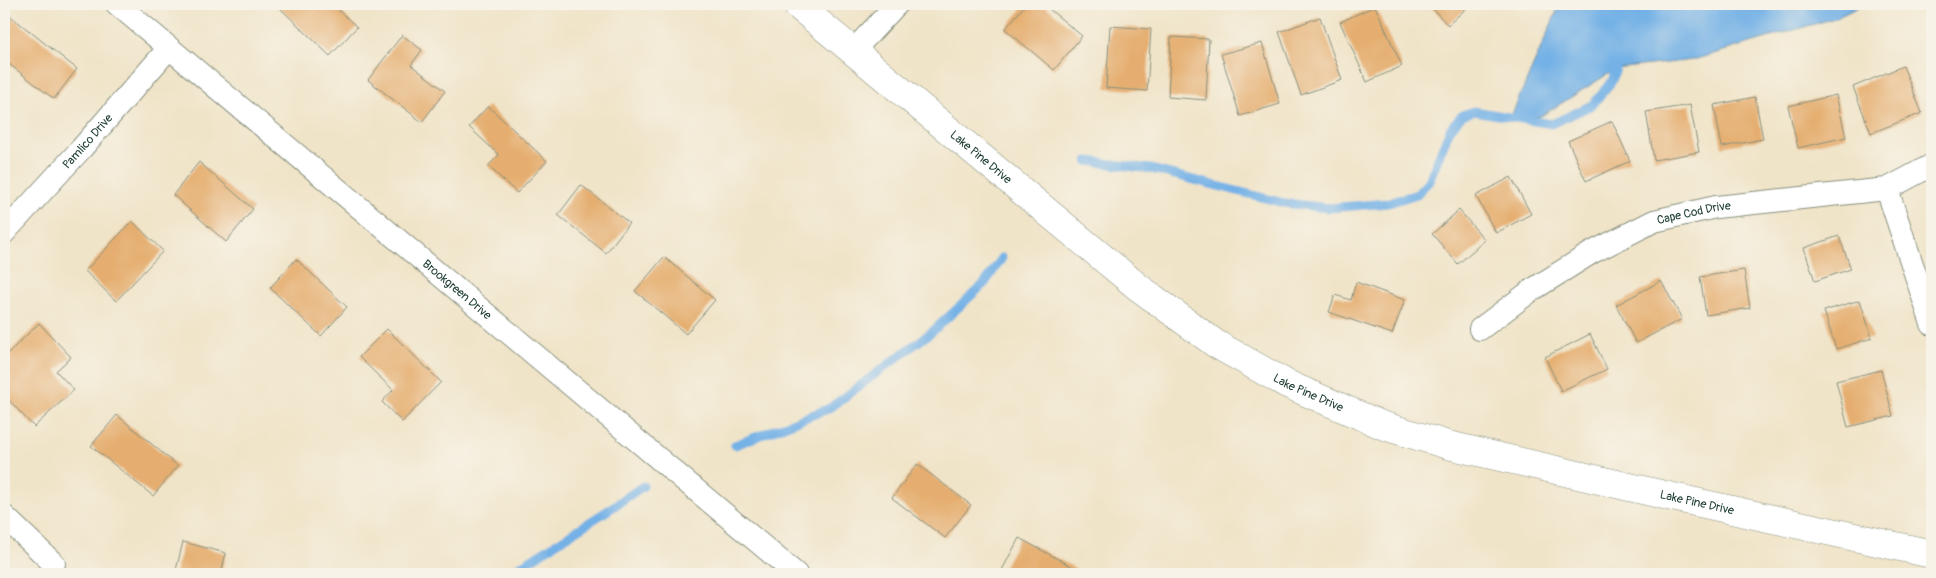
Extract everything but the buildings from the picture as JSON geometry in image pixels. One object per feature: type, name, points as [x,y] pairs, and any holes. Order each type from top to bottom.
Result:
[{"type":"street","name":"Brookgreen Drive","points":[[118,4],[796,574]]},
{"type":"street","name":"Lake Pine Drive","points":[[796,4],[1138,287],[1216,344],[1287,384],[1384,426],[1448,445],[1932,554]]},
{"type":"street","points":[[853,51],[897,4]]},
{"type":"street","name":"Pamlico Drive","points":[[4,233],[81,149],[169,48]]},
{"type":"street","name":"Cape Cod Drive","points":[[1480,329],[1532,290],[1583,258],[1654,222],[1716,207],[1887,189],[1932,165]]},
{"type":"street","points":[[1887,189],[1932,324]]},
{"type":"street","points":[[4,516],[54,564]]},
{"type":"water","points":[[1560,4],[1864,4],[1838,17],[1693,60],[1616,69],[1541,116],[1509,121]]},
{"type":"waterway","points":[[1088,161],[1151,169],[1284,203],[1329,208],[1388,203],[1417,194],[1429,181],[1450,129],[1462,115],[1474,111],[1552,124],[1592,105],[1612,81],[1619,59]]},
{"type":"waterway","points":[[735,445],[830,408],[933,331],[985,283],[1002,258]]},
{"type":"waterway","points":[[508,574],[643,486]]}]
